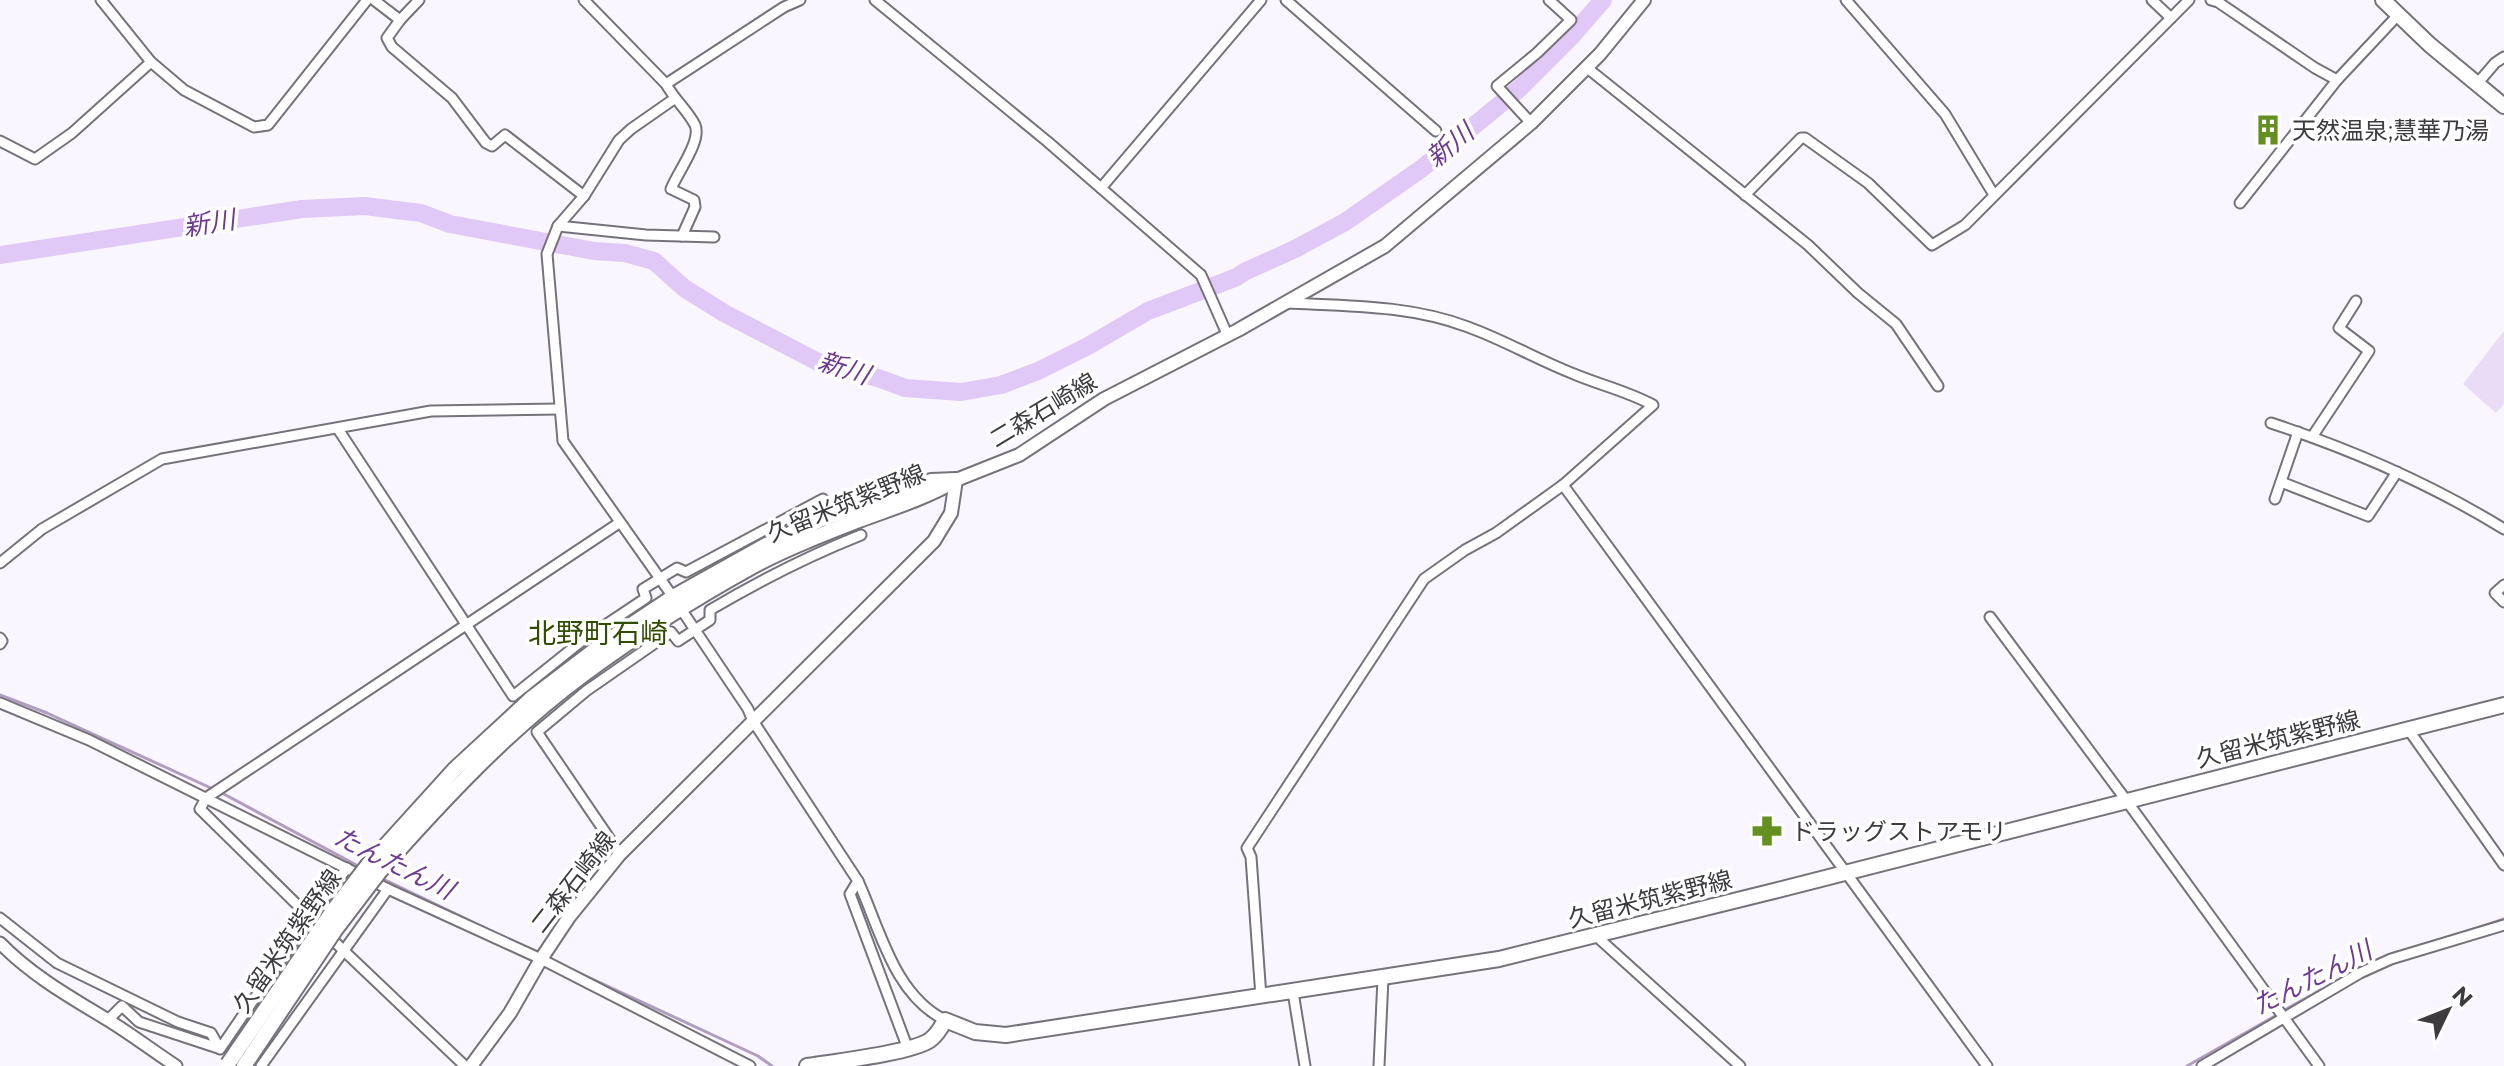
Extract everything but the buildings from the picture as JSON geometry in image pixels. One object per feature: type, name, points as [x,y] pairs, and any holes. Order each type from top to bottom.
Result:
[{"type":"main road","name":"二森石崎線","points":[[468,1066],[510,1013],[569,917],[620,854],[934,541],[951,513],[956,480],[1019,455],[1104,399],[1188,357],[1385,246],[1531,123],[1586,67],[1644,0]]},
{"type":"main road","points":[[2383,0],[2430,45],[2504,106]]},
{"type":"main road","name":"久留米筑紫野線","points":[[227,1065],[332,912],[486,758],[543,707],[677,603],[812,538],[933,492],[956,480]]},
{"type":"main road","name":"久留米筑紫野線","points":[[945,1020],[975,1032],[1006,1035],[1499,959],[2504,705]]},
{"type":"main road","name":"久留米筑紫野線","points":[[244,1066],[374,868]]},
{"type":"main road","points":[[807,1066],[927,1043],[945,1020]]},
{"type":"street","points":[[101,0],[151,62],[184,90],[254,127],[268,125],[367,0]]},
{"type":"street","points":[[374,0],[400,20]]},
{"type":"street","points":[[419,0],[387,38],[392,47],[452,98],[486,143],[492,146],[505,135],[584,196]]},
{"type":"street","points":[[584,0],[666,84],[694,125],[697,134],[671,189],[694,200],[695,207],[682,236]]},
{"type":"street","points":[[666,84],[754,26],[800,0]]},
{"type":"street","points":[[875,0],[1201,275],[1227,334]]},
{"type":"street","points":[[1101,188],[1261,0]]},
{"type":"street","points":[[1286,0],[1436,131]]},
{"type":"street","points":[[1531,123],[1497,86],[1571,20],[1549,0]]},
{"type":"street","points":[[1846,0],[1945,114],[1994,195]]},
{"type":"street","points":[[2152,0],[2171,18]]},
{"type":"street","points":[[1745,195],[1801,138],[1805,138],[1868,183],[1932,245],[1965,225],[2189,0]]},
{"type":"street","points":[[2211,0],[2337,80]]},
{"type":"street","points":[[2240,203],[2337,80],[2398,15]]},
{"type":"street","points":[[2477,84],[2504,57]]},
{"type":"street","points":[[0,141],[35,159],[72,133],[151,62]]},
{"type":"street","points":[[1586,67],[1808,245],[1896,324],[1938,386]]},
{"type":"street","points":[[674,99],[619,140],[584,196],[558,226],[547,254],[563,441],[677,603],[858,881],[893,966],[904,983],[928,1009],[945,1020]]},
{"type":"street","points":[[558,226],[714,237]]},
{"type":"street","points":[[2312,437],[2369,351],[2339,328],[2356,301]]},
{"type":"street","points":[[1261,997],[1251,857],[1247,848],[1424,579],[1563,485],[1653,405],[1619,389],[1575,375],[1467,326],[1424,314],[1379,307],[1286,303]]},
{"type":"street","points":[[0,563],[42,529],[162,459],[431,411],[560,409]]},
{"type":"street","points":[[2271,423],[2360,455],[2441,492],[2504,529]]},
{"type":"street","points":[[338,429],[513,696],[583,640],[646,598],[643,589],[677,568],[686,572],[823,499]]},
{"type":"street","points":[[2275,499],[2298,432]]},
{"type":"street","points":[[2281,482],[2368,516],[2397,472]]},
{"type":"street","points":[[1563,485],[1987,1066]]},
{"type":"street","points":[[468,1066],[343,950],[200,809],[206,798],[619,523]]},
{"type":"street","points":[[620,854],[537,732],[586,691],[671,632],[678,641],[710,620],[710,610],[759,580],[861,535]]},
{"type":"street","points":[[2504,585],[2495,593],[2504,602]]},
{"type":"street","points":[[1990,617],[2319,1066]]},
{"type":"street","points":[[0,703],[89,740],[388,889],[541,959],[750,1066]]},
{"type":"street","points":[[2408,729],[2504,865]]},
{"type":"street","points":[[220,1049],[347,868]]},
{"type":"street","points":[[858,881],[850,894],[908,1049]]},
{"type":"street","points":[[261,1066],[388,889]]},
{"type":"street","points":[[0,918],[57,963],[178,1022],[211,1033],[220,1049]]},
{"type":"street","points":[[2202,1066],[2282,1014],[2360,973],[2391,959],[2504,925]]},
{"type":"street","points":[[1595,935],[1740,1066]]},
{"type":"street","points":[[0,943],[71,1000],[108,1020],[176,1066]]},
{"type":"street","points":[[1379,1066],[1383,978]]},
{"type":"street","points":[[1293,992],[1305,1066]]},
{"type":"street","points":[[108,1020],[122,1006],[139,1022],[220,1049],[244,1066]]},
{"type":"shaded area","points":[[2504,331],[2504,404],[2496,413],[2463,384]]},
{"type":"waterway","name":"新川","points":[[0,255],[302,209],[365,206],[421,213],[450,224],[594,251],[625,253],[654,261],[684,288],[724,313],[820,363],[905,388],[961,392],[1001,385],[1038,371],[1148,311],[1237,277],[1345,222],[1421,169],[1520,88],[1603,0]]},
{"type":"waterway","name":"たんたん川","points":[[0,695],[47,713],[213,789]]},
{"type":"waterway","name":"たんたん川","points":[[220,792],[362,868]]},
{"type":"waterway","name":"たんたん川","points":[[379,877],[506,938]]},
{"type":"waterway","name":"たんたん川","points":[[2447,938],[2504,919]]},
{"type":"waterway","name":"たんたん川","points":[[2283,1011],[2358,969],[2397,952]]},
{"type":"waterway","name":"たんたん川","points":[[560,964],[758,1056],[772,1066]]},
{"type":"waterway","name":"たんたん川","points":[[2187,1066],[2277,1015]]},
{"type":"place","name":"天然温泉;慧華乃湯","points":[[2268,130]]},
{"type":"place","name":"ドラッグストアモリ","points":[[1767,831]]},
{"type":"district","name":"北野町石崎","points":[[598,633]]}]
